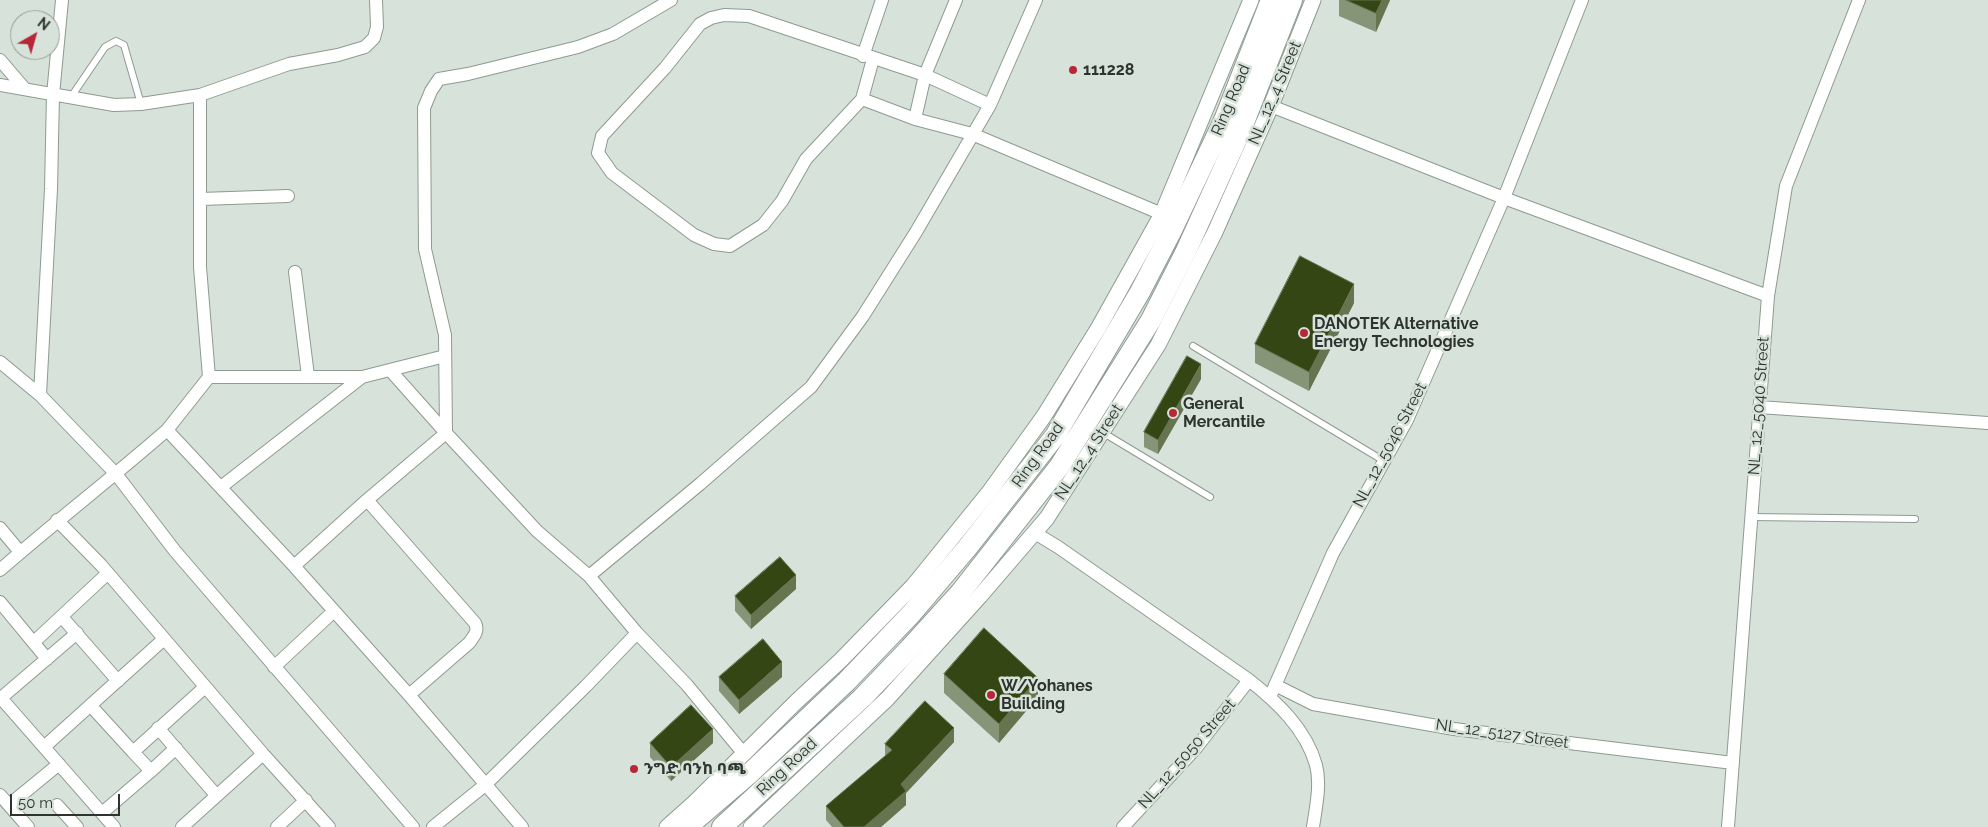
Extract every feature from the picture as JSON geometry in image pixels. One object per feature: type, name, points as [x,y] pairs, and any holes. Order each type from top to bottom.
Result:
[{"type":"highway","name":"Ring Road","points":[[687,827],[748,775],[847,682],[911,614],[967,548],[1055,436],[1140,292],[1171,232],[1225,118],[1271,0]]},
{"type":"highway","name":"Ring Road","points":[[722,827],[862,698],[910,648],[960,593],[1059,467],[1151,320],[1190,243],[1241,130],[1292,0]]},
{"type":"street","points":[[40,395],[51,189],[53,95],[62,0]]},
{"type":"street","points":[[0,85],[114,105],[141,104],[200,95],[289,64],[365,48],[374,38],[377,27],[376,0]]},
{"type":"street","points":[[446,433],[445,336],[425,249],[424,108],[430,91],[439,79],[468,74],[578,47],[613,34],[672,0]]},
{"type":"street","points":[[882,0],[868,57],[862,99],[806,159],[782,201],[763,225],[730,246],[714,244],[694,235],[612,173],[598,153],[602,136],[665,68],[700,24],[711,18],[724,15],[749,16],[868,57],[925,75],[990,105]]},
{"type":"street","points":[[915,119],[925,75],[956,0]]},
{"type":"street","points":[[589,576],[700,484],[810,387],[863,316],[916,232],[990,105],[1036,0]]},
{"type":"street","points":[[667,827],[841,660],[913,586],[990,491],[1049,408],[1100,328],[1162,214],[1251,0]]},
{"type":"street","name":"NL_12_4 Street","points":[[752,827],[887,699],[1047,518],[1158,345],[1215,232],[1271,106],[1313,0]]},
{"type":"street","name":"NL_12_5046 Street","points":[[1273,691],[1333,553],[1407,420],[1504,198],[1582,0]]},
{"type":"street","name":"NL_12_5040 Street","points":[[1728,827],[1768,296],[1786,186],[1859,0]]},
{"type":"street","points":[[0,60],[24,88]]},
{"type":"street","points":[[0,570],[57,520],[116,474],[167,430],[209,377],[200,267],[200,95]]},
{"type":"street","points":[[862,99],[915,119],[972,134],[1162,214]]},
{"type":"street","points":[[1271,106],[1504,198],[1768,296]]},
{"type":"street","points":[[200,200],[288,196]]},
{"type":"street","points":[[295,272],[308,376]]},
{"type":"street","points":[[209,377],[362,377],[445,356]]},
{"type":"street","points":[[0,362],[40,395],[116,474],[176,551],[274,668],[412,827]]},
{"type":"street","points":[[390,370],[537,531],[589,576],[637,633],[687,685],[744,754]]},
{"type":"street","points":[[221,487],[362,377]]},
{"type":"street","points":[[1759,407],[1988,423]]},
{"type":"street","points":[[167,430],[294,566],[409,695],[522,827]]},
{"type":"street","points":[[294,566],[367,500],[446,433]]},
{"type":"street","points":[[367,500],[475,623],[477,628],[476,635],[469,643],[409,695]]},
{"type":"street","points":[[57,520],[108,573],[263,754],[329,827]]},
{"type":"street","points":[[0,528],[20,552]]},
{"type":"street","points":[[1034,533],[1058,547],[1249,680],[1273,691],[1308,745],[1316,766],[1317,800],[1314,827]]},
{"type":"street","points":[[34,642],[108,573]]},
{"type":"street","points":[[0,602],[47,659]]},
{"type":"street","points":[[274,668],[334,611]]},
{"type":"street","points":[[62,616],[118,681]]},
{"type":"street","points":[[78,633],[0,698],[114,827]]},
{"type":"street","points":[[433,827],[486,784],[637,633]]},
{"type":"street","points":[[44,747],[164,639]]},
{"type":"street","name":"NL_12_5050 Street","points":[[1123,827],[1196,748],[1249,680]]},
{"type":"street","points":[[134,752],[205,687]]},
{"type":"street","name":"NL_12_5127 Street","points":[[1273,691],[1313,704],[1454,729],[1733,763]]},
{"type":"street","points":[[91,706],[151,771]]},
{"type":"street","points":[[158,728],[216,795]]},
{"type":"street","points":[[102,813],[176,748]]},
{"type":"street","points":[[191,824],[216,795],[263,754]]},
{"type":"street","points":[[9,805],[59,764]]},
{"type":"street","points":[[0,795],[28,827]]},
{"type":"street","points":[[277,827],[306,800]]},
{"type":"street","points":[[57,805],[78,827]]},
{"type":"lane","points":[[70,97],[105,47],[116,41],[124,45],[141,104]]},
{"type":"lane","points":[[1193,346],[1384,461]]},
{"type":"lane","points":[[1102,432],[1210,498]]},
{"type":"lane","points":[[1751,517],[1915,519]]},
{"type":"building","points":[[1346,0],[1382,0],[1376,13]]},
{"type":"building","name":"DANOTEK Alternative Energy Technologies","points":[[1300,256],[1354,284],[1309,372],[1255,344]]},
{"type":"building","points":[[1187,356],[1201,364],[1158,440],[1144,432]]},
{"type":"building","points":[[780,557],[796,575],[751,615],[735,596]]},
{"type":"building","name":"W/Yohanes Building","points":[[984,628],[1038,678],[999,724],[944,674]]},
{"type":"building","points":[[763,639],[782,662],[739,700],[719,677]]},
{"type":"building","points":[[925,701],[954,728],[901,784],[906,791],[864,827],[844,827],[826,806],[892,750],[885,744]]},
{"type":"building","points":[[691,705],[713,729],[671,767],[650,743]]},
{"type":"place","name":"111228","points":[[1073,70]]},
{"type":"place","name":"DANOTEK Alternative Energy Technologies","points":[[1304,333]]},
{"type":"place","name":"General Mercantile","points":[[1173,413]]},
{"type":"place","name":"W/Yohanes Building","points":[[991,695]]},
{"type":"place","name":"ንግድ ባንከ ባጫ","points":[[634,769]]}]
